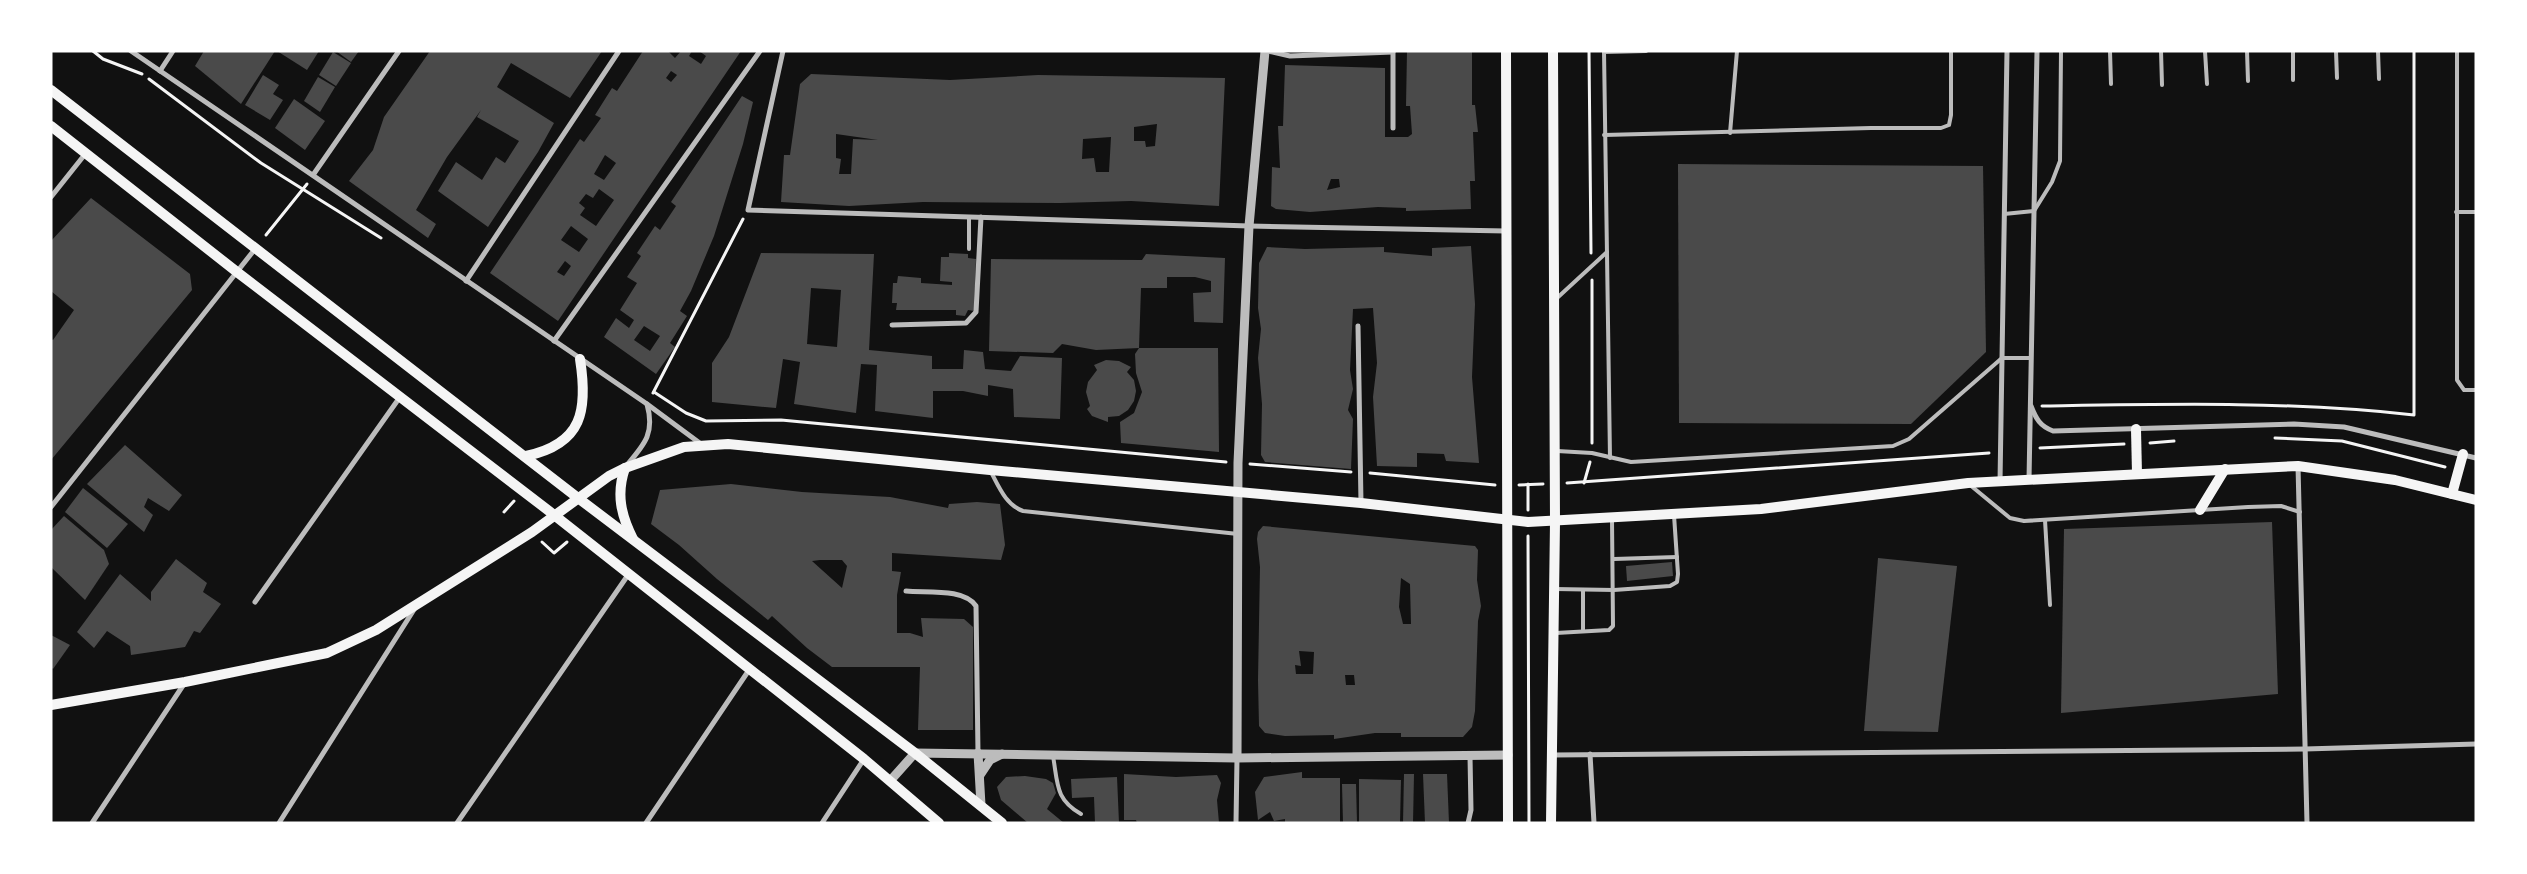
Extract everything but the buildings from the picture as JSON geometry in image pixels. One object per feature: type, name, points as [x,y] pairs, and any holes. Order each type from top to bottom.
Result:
[{"type":"main road","points":[[1506,51],[1508,823]]},
{"type":"main road","points":[[1551,823],[1555,522],[1553,51]]},
{"type":"main road","points":[[51,90],[634,541],[915,753],[1002,823]]},
{"type":"main road","points":[[51,126],[864,759],[935,821]]},
{"type":"main road","points":[[526,456],[555,446],[576,424],[583,406],[584,395],[580,358]]},
{"type":"main road","points":[[2136,429],[2137,474]]},
{"type":"main road","points":[[51,705],[185,682],[327,652],[376,630],[554,516],[625,468],[668,451],[702,444],[728,444],[990,470],[1361,503],[1506,520],[1555,522],[1761,509],[1968,483],[2298,466],[2395,480],[2476,500]]},
{"type":"main road","points":[[2452,494],[2463,454]]},
{"type":"main road","points":[[625,468],[620,491],[621,508],[634,541]]},
{"type":"main road","points":[[2200,510],[2225,470]]},
{"type":"street","points":[[131,51],[647,404],[702,444]]},
{"type":"street","points":[[160,71],[172,51]]},
{"type":"street","points":[[313,175],[399,51]]},
{"type":"street","points":[[466,281],[619,51]]},
{"type":"street","points":[[554,341],[760,51]]},
{"type":"street","points":[[783,51],[748,210],[1249,226],[1507,231]]},
{"type":"street","points":[[1236,823],[1238,463],[1249,226],[1267,51],[1290,56],[1393,52],[1393,128]]},
{"type":"street","points":[[2000,482],[2007,51]]},
{"type":"street","points":[[2029,480],[2037,51]]},
{"type":"street","points":[[51,197],[87,153]]},
{"type":"street","points":[[892,325],[966,323],[972,318],[976,312],[981,217]]},
{"type":"street","points":[[51,506],[256,249]]},
{"type":"street","points":[[1358,326],[1361,503]]},
{"type":"street","points":[[255,602],[400,397]]},
{"type":"street","points":[[625,468],[647,438],[651,427],[647,404]]},
{"type":"street","points":[[2031,406],[2036,419],[2045,428],[2053,431],[2294,424],[2344,427],[2476,458]]},
{"type":"street","points":[[2298,466],[2307,823]]},
{"type":"street","points":[[457,823],[628,575]]},
{"type":"street","points":[[906,591],[962,595],[971,598],[976,606],[978,753],[981,805]]},
{"type":"street","points":[[278,823],[418,604]]},
{"type":"street","points":[[646,823],[749,670]]},
{"type":"street","points":[[92,823],[185,682]]},
{"type":"street","points":[[1552,755],[2305,749],[2476,744]]},
{"type":"street","points":[[890,781],[915,753],[1237,758],[1508,755]]},
{"type":"street","points":[[980,775],[990,760],[1003,753]]},
{"type":"street","points":[[1590,754],[1594,823]]},
{"type":"street","points":[[1468,823],[1471,810],[1470,756]]},
{"type":"street","points":[[822,823],[864,759]]},
{"type":"lane","points":[[1610,458],[1604,52],[1646,51]]},
{"type":"lane","points":[[1730,133],[1737,51]]},
{"type":"lane","points":[[1604,135],[1941,128],[1949,125],[1951,115],[1951,51]]},
{"type":"lane","points":[[2004,214],[2034,210],[2052,182],[2060,161],[2061,51]]},
{"type":"lane","points":[[2110,51],[2111,84]]},
{"type":"lane","points":[[2161,51],[2162,85]]},
{"type":"lane","points":[[2205,51],[2207,84]]},
{"type":"lane","points":[[2248,51],[2248,81]]},
{"type":"lane","points":[[2293,51],[2293,80]]},
{"type":"lane","points":[[2336,51],[2337,78]]},
{"type":"lane","points":[[2378,51],[2379,79]]},
{"type":"lane","points":[[2457,51],[2457,380],[2460,388],[2476,390]]},
{"type":"lane","points":[[2456,212],[2476,212]]},
{"type":"lane","points":[[969,216],[969,249]]},
{"type":"lane","points":[[1554,301],[1592,268],[1608,251]]},
{"type":"lane","points":[[1555,451],[1592,454],[1631,462],[1893,446],[1909,439],[2002,358],[2031,358]]},
{"type":"lane","points":[[990,470],[1007,501],[1015,508],[1023,511],[1238,534]]},
{"type":"lane","points":[[1968,483],[2010,518],[2024,521],[2281,506],[2300,512]]},
{"type":"lane","points":[[1554,589],[1614,590],[1670,586],[1677,582],[1674,515]]},
{"type":"lane","points":[[1554,633],[1609,630],[1613,626],[1614,559],[1612,518]]},
{"type":"lane","points":[[2045,520],[2050,605]]},
{"type":"lane","points":[[1614,559],[1677,556]]},
{"type":"lane","points":[[1583,590],[1583,631]]},
{"type":"lane","points":[[1053,754],[1061,797],[1067,806],[1081,814]]},
{"type":"path","points":[[93,51],[103,58],[141,74]]},
{"type":"path","points":[[1584,483],[1592,454],[1589,51]]},
{"type":"path","points":[[2031,406],[2295,406],[2347,408],[2414,415],[2414,51]]},
{"type":"path","points":[[266,235],[313,175]]},
{"type":"path","points":[[748,210],[654,392],[686,414],[706,420],[782,420],[1238,463],[1361,472],[1488,486],[1584,483],[2000,452]]},
{"type":"path","points":[[2265,438],[2342,441],[2459,471]]},
{"type":"path","points":[[2030,449],[2137,444],[2177,440]]},
{"type":"path","points":[[1528,560],[1529,823]]}]
